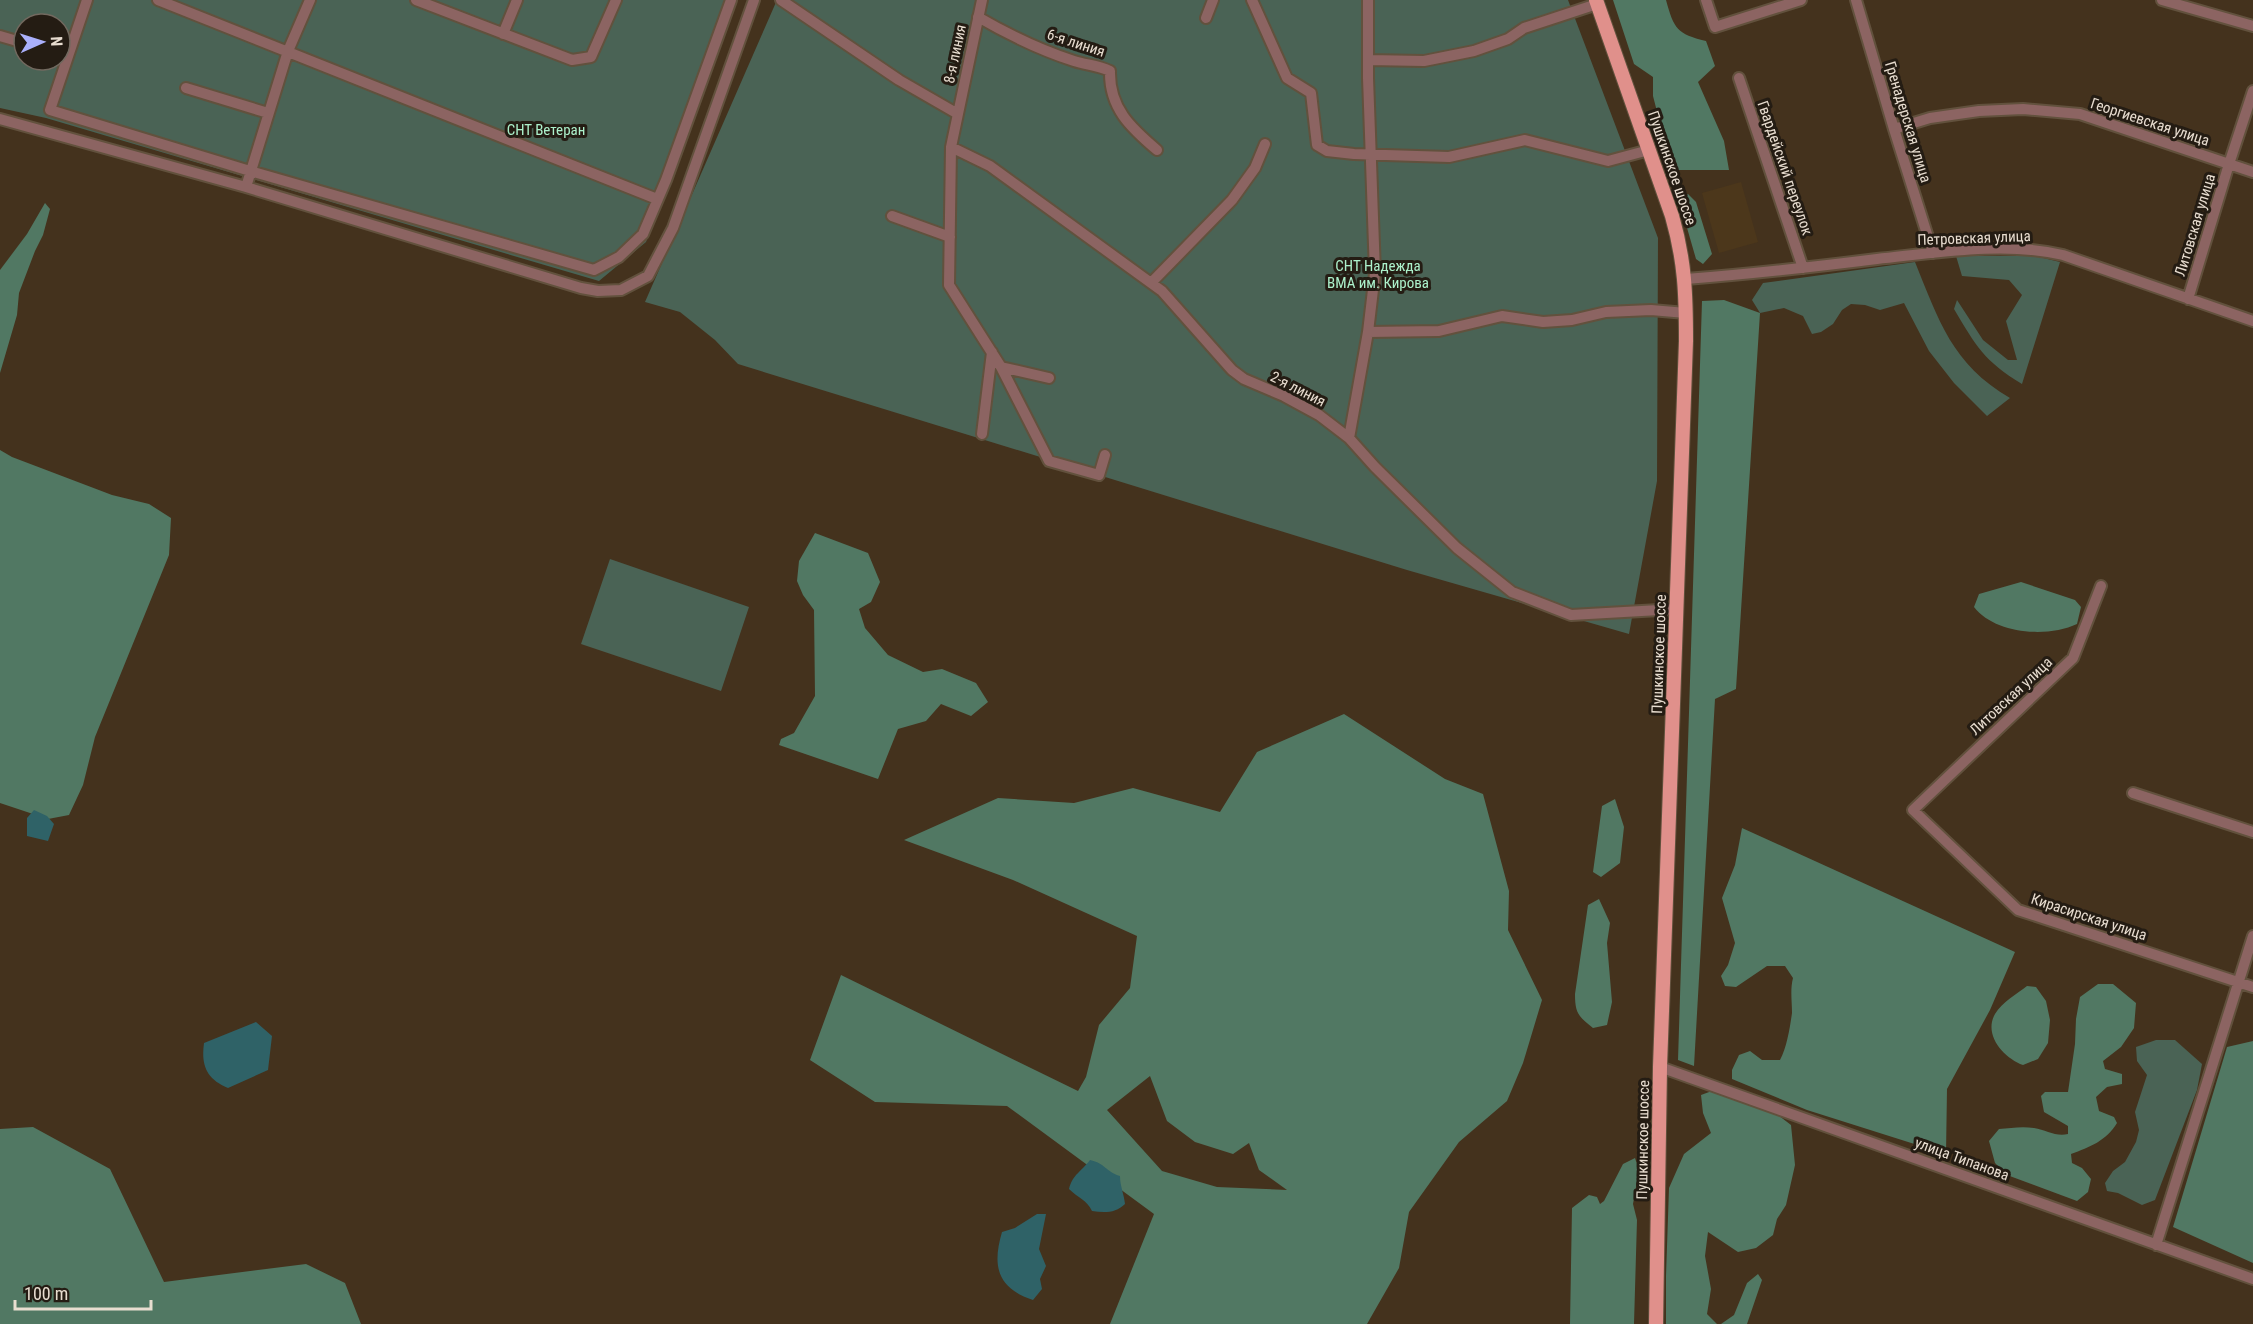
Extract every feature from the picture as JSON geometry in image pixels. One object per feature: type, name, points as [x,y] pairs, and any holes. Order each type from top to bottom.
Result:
[{"type":"main road","name":"Пушкинское шоссе","points":[[1596,2],[1672,216],[1682,248],[1686,279],[1677,609],[1660,1067],[1656,1324]]},
{"type":"street","points":[[72,36],[87,0]]},
{"type":"street","points":[[158,0],[657,199]]},
{"type":"street","points":[[246,187],[288,51],[310,0]]},
{"type":"street","points":[[416,0],[572,60],[591,57],[615,0]]},
{"type":"street","points":[[503,34],[517,0]]},
{"type":"street","points":[[60,72],[50,110],[250,171],[594,270],[620,257],[643,234],[666,180],[731,0]]},
{"type":"street","points":[[0,118],[246,187],[581,288],[598,291],[621,290],[648,276],[669,236],[754,0]]},
{"type":"street","points":[[781,0],[899,80],[958,114],[951,147],[949,285],[1001,367],[1049,460],[1099,475],[1105,455]]},
{"type":"street","name":"8-я линия","points":[[958,114],[982,0]]},
{"type":"street","points":[[1206,18],[1213,0]]},
{"type":"street","points":[[1252,0],[1287,78],[1311,93],[1317,145],[1327,151],[1449,157],[1526,140],[1600,160],[1624,158],[1649,150]]},
{"type":"street","points":[[1349,438],[1368,332],[1375,273],[1370,154],[1368,0]]},
{"type":"street","points":[[1706,0],[1716,27],[1801,0]]},
{"type":"street","name":"Гренадерская улица","points":[[1856,0],[1933,253]]},
{"type":"street","points":[[2162,0],[2253,26]]},
{"type":"street","points":[[1368,60],[1424,61],[1474,51],[1508,39],[1524,28],[1596,2]]},
{"type":"street","name":"6-я линия","points":[[978,17],[1029,44],[1077,62],[1100,66],[1110,71],[1113,100],[1133,130],[1157,150]]},
{"type":"street","name":"Гвардейский переулок","points":[[1739,78],[1803,268]]},
{"type":"street","points":[[186,88],[268,113]]},
{"type":"street","name":"Литовская улица","points":[[2188,299],[2253,91]]},
{"type":"street","name":"Георгиевская улица","points":[[1894,129],[1930,118],[1979,111],[2023,109],[2080,114],[2253,172]]},
{"type":"street","points":[[1151,283],[1232,200],[1255,168],[1265,144]]},
{"type":"street","name":"2-я линия","points":[[951,147],[990,166],[1162,291],[1232,370],[1244,379],[1284,396],[1318,415],[1349,438],[1374,467],[1457,548],[1512,592],[1571,615],[1677,609]]},
{"type":"street","points":[[892,216],[950,237]]},
{"type":"street","name":"Петровская улица","points":[[1686,279],[1933,253],[2009,249],[2050,252],[2253,321]]},
{"type":"street","points":[[1368,332],[1439,331],[1502,315],[1544,322],[1572,320],[1606,312],[1651,310],[1686,313]]},
{"type":"street","points":[[982,434],[992,352]]},
{"type":"street","points":[[1001,367],[1048,378]]},
{"type":"street","name":"Литовская улица","points":[[1913,810],[2073,658],[2101,586]]},
{"type":"street","points":[[2133,793],[2253,832]]},
{"type":"street","name":"Кирасирская улица","points":[[1913,810],[2018,910],[2253,987]]},
{"type":"street","points":[[2156,1245],[2253,936]]},
{"type":"street","name":"улица Типанова","points":[[1660,1067],[2253,1279]]},
{"type":"shaded area","points":[[1741,182],[1758,242],[1719,253],[1702,193]]},
{"type":"green space","name":"СНТ Ветеран","points":[[0,0],[735,0],[646,242],[599,281],[46,118],[0,108]]},
{"type":"green space","name":"СНТ Надежда ВМА им. Кирова","points":[[777,0],[1568,0],[1658,238],[1657,481],[1629,634],[1407,570],[738,364],[715,340],[680,312],[645,302]]},
{"type":"green space","points":[[1613,0],[1666,0],[1678,29],[1689,36],[1706,41],[1715,66],[1698,82],[1724,141],[1729,170],[1672,170],[1653,96],[1653,77],[1634,64]]},
{"type":"green space","points":[[1688,194],[1696,202],[1712,254],[1703,264],[1696,259],[1679,200]]},
{"type":"green space","points":[[45,203],[50,209],[43,235],[19,293],[17,315],[0,373],[0,270],[27,234]]},
{"type":"green space","points":[[1956,256],[2035,256],[2060,262],[2022,384],[1998,368],[1982,352],[1954,309],[1957,300],[1983,340],[2008,360],[2017,360],[2006,321],[2022,295],[2009,280],[1962,276]]},
{"type":"green space","points":[[1915,262],[1940,322],[1961,356],[1990,385],[2010,398],[1987,416],[1954,383],[1929,351],[1904,303],[1880,310],[1865,305],[1851,304],[1842,310],[1833,324],[1821,332],[1812,334],[1803,316],[1784,308],[1760,313],[1752,300],[1763,283]]},
{"type":"green space","points":[[1724,300],[1760,313],[1736,689],[1715,699],[1694,1066],[1678,1060],[1702,301]]},
{"type":"green space","points":[[0,450],[12,457],[112,495],[149,504],[171,518],[169,555],[95,737],[83,785],[69,815],[48,819],[0,803]]},
{"type":"green space","points":[[815,533],[868,553],[880,582],[871,602],[859,609],[865,628],[888,655],[923,672],[942,669],[976,683],[988,702],[971,716],[941,704],[926,721],[898,729],[878,779],[779,745],[781,739],[794,733],[815,696],[814,610],[803,595],[797,581],[799,561]]},
{"type":"green space","points":[[610,559],[749,607],[721,691],[581,644]]},
{"type":"green space","points":[[2021,582],[2075,600],[2081,607],[2077,624],[2051,631],[2022,631],[1995,623],[1974,607],[1979,594]]},
{"type":"green space","points":[[1344,714],[1445,779],[1483,794],[1509,891],[1508,930],[1542,1000],[1523,1063],[1507,1101],[1459,1142],[1409,1212],[1399,1268],[1367,1324],[1110,1324],[1154,1214],[1007,1106],[875,1102],[810,1060],[841,975],[1078,1091],[1086,1077],[1099,1025],[1130,988],[1137,936],[1013,880],[904,840],[998,798],[1074,803],[1133,788],[1220,812],[1257,752]],"holes":[[[1150,1076],[1167,1121],[1195,1142],[1233,1154],[1249,1143],[1259,1170],[1287,1190],[1217,1187],[1162,1171],[1107,1110]]]},
{"type":"green space","points":[[1615,799],[1624,827],[1620,863],[1601,877],[1593,872],[1602,806]]},
{"type":"green space","points":[[1742,828],[2015,952],[1990,1010],[1947,1089],[1946,1154],[1807,1110],[1732,1079],[1732,1070],[1739,1055],[1750,1051],[1762,1060],[1780,1060],[1792,1013],[1793,978],[1785,966],[1767,966],[1736,987],[1725,986],[1721,976],[1728,965],[1735,943],[1722,898],[1735,865]]},
{"type":"green space","points":[[1599,899],[1610,923],[1607,943],[1612,1002],[1607,1025],[1593,1028],[1578,1014],[1575,994],[1588,905]]},
{"type":"green space","points":[[2098,984],[2113,984],[2136,1003],[2134,1028],[2121,1047],[2103,1061],[2105,1069],[2122,1074],[2122,1084],[2107,1087],[2096,1097],[2099,1111],[2114,1117],[2117,1123],[2103,1139],[2071,1154],[2072,1163],[2082,1168],[2091,1179],[2088,1192],[2077,1201],[2007,1175],[1995,1163],[1989,1141],[1999,1129],[2030,1127],[2055,1134],[2068,1134],[2068,1126],[2044,1112],[2041,1096],[2045,1092],[2068,1092],[2080,997]]},
{"type":"green space","points":[[2027,986],[2036,987],[2046,1001],[2050,1020],[2048,1043],[2038,1059],[2023,1065],[2009,1057],[1997,1045],[1992,1022],[2002,1006]]},
{"type":"green space","points":[[2156,1040],[2175,1040],[2202,1064],[2197,1090],[2155,1200],[2142,1205],[2118,1193],[2107,1191],[2105,1183],[2113,1171],[2125,1162],[2136,1142],[2139,1130],[2135,1112],[2147,1075],[2137,1061],[2136,1047]]},
{"type":"green space","points":[[2253,1041],[2253,1263],[2173,1227],[2227,1047]]},
{"type":"green space","points":[[1720,1088],[1773,1111],[1791,1125],[1795,1165],[1786,1205],[1777,1219],[1773,1235],[1756,1248],[1738,1252],[1708,1232],[1705,1256],[1711,1289],[1707,1314],[1717,1324],[1666,1324],[1669,1188],[1684,1154],[1711,1133],[1703,1113],[1701,1095]]},
{"type":"green space","points":[[33,1127],[110,1169],[164,1282],[306,1264],[345,1283],[361,1324],[0,1324],[0,1129]]},
{"type":"green space","points":[[1635,1158],[1639,1170],[1633,1204],[1637,1220],[1634,1324],[1570,1324],[1572,1208],[1589,1195],[1597,1197],[1600,1204],[1604,1201],[1623,1164]]},
{"type":"green space","points":[[1758,1274],[1762,1280],[1747,1324],[1721,1324],[1734,1315],[1747,1283]]},
{"type":"water","points":[[34,810],[47,816],[54,824],[48,841],[27,836],[27,818]]},
{"type":"water","points":[[256,1022],[272,1036],[268,1070],[228,1088],[210,1076],[204,1065],[204,1043]]},
{"type":"water","points":[[1090,1160],[1120,1176],[1125,1204],[1122,1207],[1110,1212],[1092,1211],[1069,1189],[1075,1176]]},
{"type":"water","points":[[1037,1214],[1046,1214],[1039,1249],[1046,1266],[1040,1279],[1042,1289],[1033,1300],[1021,1295],[1005,1282],[1000,1274],[998,1255],[1002,1232],[1015,1228]]}]
